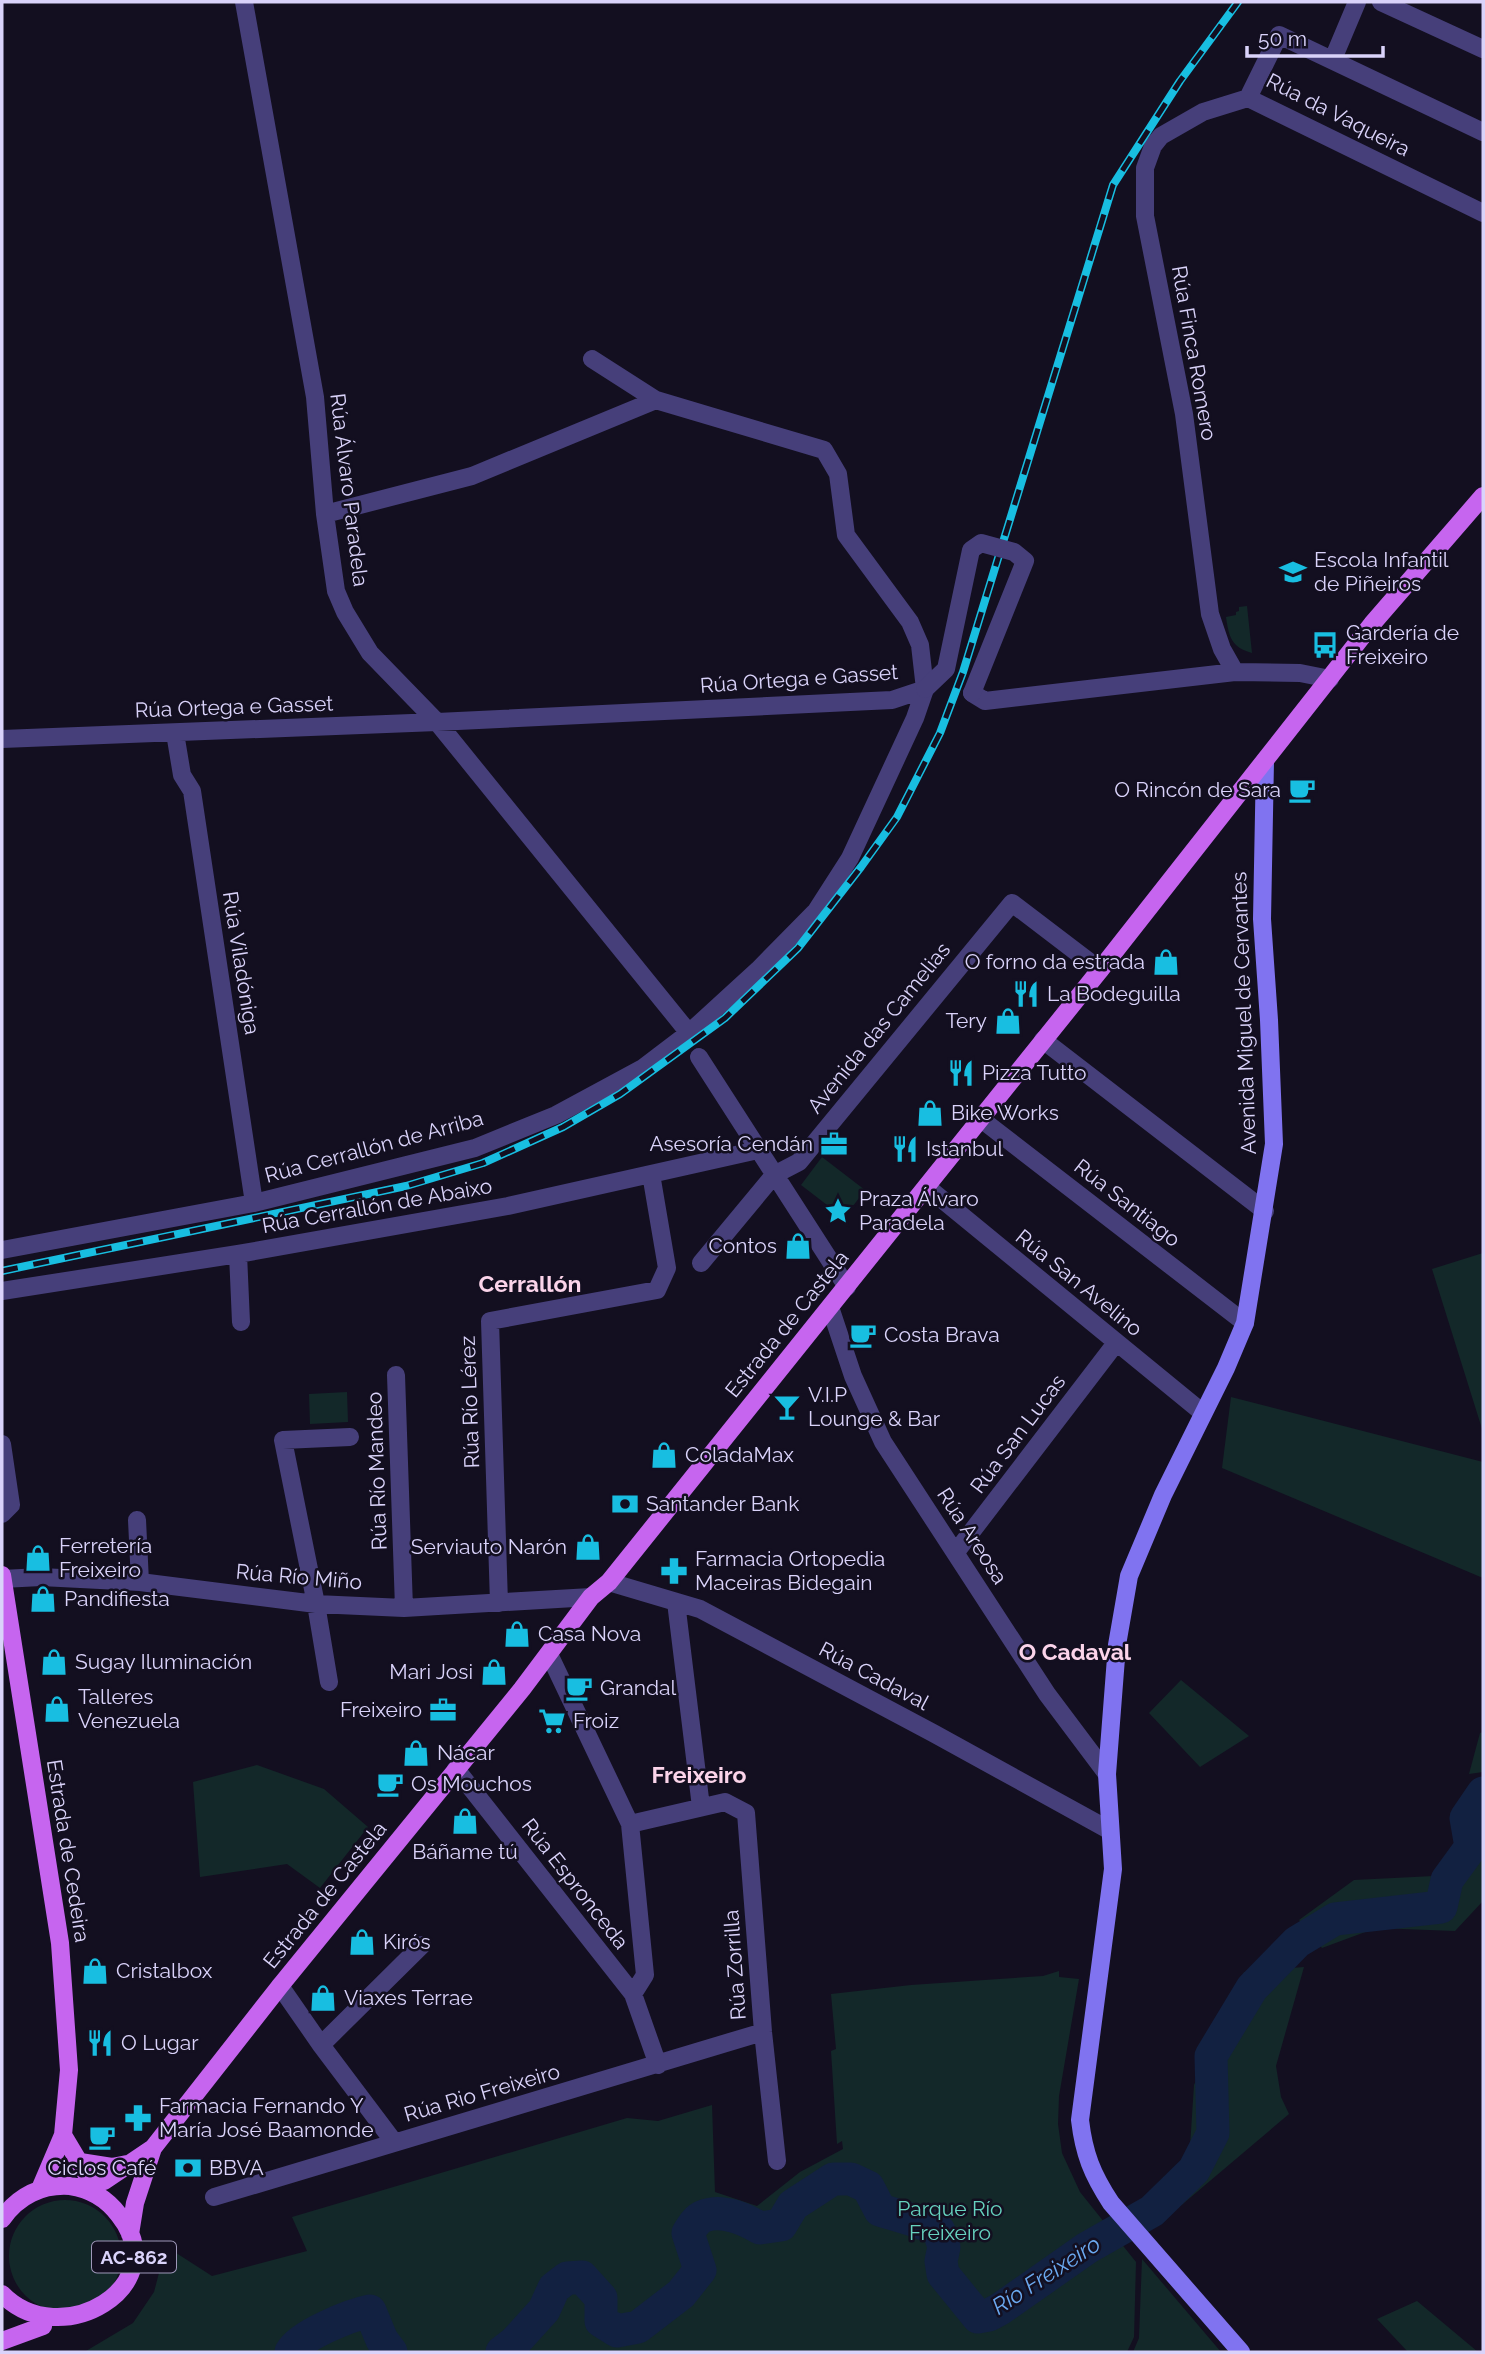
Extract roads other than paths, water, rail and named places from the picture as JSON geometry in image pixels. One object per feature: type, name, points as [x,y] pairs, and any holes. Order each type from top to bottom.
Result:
[{"type":"main road","name":"Estrada de Castela","points":[[153,2148],[549,1654],[591,1597],[609,1582],[927,1187],[1372,624],[1483,496]]},
{"type":"main road","name":"Estrada de Cedeira","points":[[2,1577],[60,1942],[69,2070],[63,2135],[40,2189]]},
{"type":"main road","points":[[63,2135],[80,2162],[90,2189]]},
{"type":"main road","name":"AC-862","points":[[90,2189],[153,2148]]},
{"type":"main road","name":"AC-862","points":[[130,2234],[135,2203],[153,2148]]},
{"type":"main road","points":[[80,2162],[112,2167],[131,2164]]},
{"type":"main road","name":"AC-862","points":[[2,2219],[21,2198],[40,2189],[60,2185],[90,2189],[118,2212],[130,2234],[134,2256],[131,2278],[121,2298],[106,2313],[87,2324],[65,2328],[43,2326],[2,2341]]},
{"type":"main road","points":[[2,2294],[25,2318],[43,2326]]},
{"type":"street","name":"Rúa Álvaro Paradela","points":[[244,2],[315,397],[325,514],[336,591],[345,612],[370,653],[437,722],[688,1033]]},
{"type":"street","points":[[1357,2],[1333,59],[1483,132]]},
{"type":"street","points":[[1381,2],[1483,49]]},
{"type":"street","name":"Rúa da Vaqueira","points":[[1333,59],[1279,35],[1248,98],[1483,213]]},
{"type":"street","name":"Rúa Finca Romero","points":[[1235,672],[1222,649],[1210,614],[1184,414],[1145,216],[1145,168],[1153,146],[1161,136],[1203,112],[1248,98]]},
{"type":"street","points":[[592,359],[656,400],[824,450],[838,474],[846,535],[910,622],[920,645],[925,689]]},
{"type":"street","points":[[325,514],[472,476],[656,400]]},
{"type":"street","name":"Rúa Ortega e Gasset","points":[[2,738],[437,722],[892,700],[925,689],[946,669],[971,550],[981,543],[1014,552],[1025,561],[972,693],[985,701],[1235,672],[1300,673],[1330,679]]},
{"type":"street","name":"Rúa Cerrallón de Arriba","points":[[2,1250],[254,1203],[474,1148],[567,1109],[643,1068],[688,1033],[758,970],[816,911],[850,858],[915,718],[925,689]]},
{"type":"street","name":"Rúa Viladóniga","points":[[175,733],[182,775],[192,791],[254,1203]]},
{"type":"street","name":"Avenida Miguel de Cervantes","points":[[1241,2352],[1111,2203],[1094,2177],[1083,2146],[1080,2120],[1113,1869],[1107,1774],[1116,1645],[1129,1576],[1163,1495],[1226,1368],[1245,1323],[1275,1144],[1262,919],[1265,761]]},
{"type":"street","name":"Avenida das Camelias","points":[[701,1263],[774,1175],[799,1162],[1012,902],[1100,970]]},
{"type":"street","points":[[1043,1040],[1265,1211]]},
{"type":"street","points":[[699,1057],[846,1287]]},
{"type":"street","name":"Rúa Santiago","points":[[981,1119],[1245,1323]]},
{"type":"street","name":"Rúa Cerrallón de Abaixo","points":[[2,1291],[238,1255],[509,1206],[758,1150]]},
{"type":"street","name":"Rúa Río Lérez","points":[[499,1603],[491,1321],[657,1290],[667,1268],[651,1174]]},
{"type":"street","name":"Rúa San Avelino","points":[[927,1187],[1203,1413]]},
{"type":"street","points":[[238,1255],[241,1322]]},
{"type":"street","name":"Rúa Areosa","points":[[830,1307],[853,1376],[883,1442],[1047,1694],[1107,1774]]},
{"type":"street","name":"Rúa San Lucas","points":[[956,1552],[1116,1343]]},
{"type":"street","name":"Rúa Río Mandeo","points":[[396,1375],[404,1608]]},
{"type":"street","points":[[329,1682],[283,1440],[350,1437]]},
{"type":"street","points":[[2,1444],[11,1505],[2,1514]]},
{"type":"street","points":[[136,1520],[139,1582]]},
{"type":"street","name":"Rúa Río Miño","points":[[2,1577],[139,1582],[316,1604],[404,1608],[591,1597]]},
{"type":"street","name":"Rúa Cadaval","points":[[609,1582],[700,1609],[1109,1830]]},
{"type":"street","points":[[630,1824],[701,1807],[676,1602]]},
{"type":"street","points":[[549,1654],[630,1824],[645,1975],[633,1994]]},
{"type":"street","name":"Rúa Espronceda","points":[[456,1769],[633,1994],[657,2065]]},
{"type":"street","name":"Rúa Zorrilla","points":[[701,1807],[725,1802],[746,1813],[763,2032],[777,2161]]},
{"type":"street","points":[[321,2045],[422,1945]]},
{"type":"street","points":[[281,1986],[321,2045],[394,2142]]},
{"type":"street","name":"Rúa Rio Freixeiro","points":[[214,2197],[763,2032]]},
{"type":"waterway","name":"Río Freixeiro","points":[[502,2352],[515,2342],[544,2310],[554,2288],[567,2278],[582,2277],[601,2298],[601,2321],[617,2331],[638,2327],[681,2294],[700,2270],[688,2233],[699,2219],[711,2214],[726,2214],[760,2228],[781,2225],[793,2205],[833,2179],[851,2179],[868,2187],[880,2210],[918,2221],[939,2231],[944,2247],[941,2261],[943,2274],[978,2317],[1000,2309],[1087,2248],[1152,2211],[1194,2170],[1213,2133],[1211,2056],[1252,1988],[1297,1942],[1335,1919],[1441,1907],[1447,1880],[1471,1847],[1466,1818],[1483,1793]]},
{"type":"waterway","name":"Río Freixeiro","points":[[291,2352],[304,2339],[315,2333],[339,2321],[370,2311],[382,2340],[391,2352]]},
{"type":"railway","points":[[2,1271],[406,1186],[483,1163],[563,1127],[620,1094],[725,1018],[798,948],[897,817],[940,733],[963,672],[1113,185],[1180,81],[1238,2]]},
{"type":"place","name":"Escola Infantil de Piñeiros","points":[[1293,572]]},
{"type":"place","name":"Gardería de Freixeiro","points":[[1325,645]]},
{"type":"place","name":"O Rincón de Sara","points":[[1302,790]]},
{"type":"place","name":"O forno da estrada","points":[[1166,962]]},
{"type":"place","name":"La Bodeguilla","points":[[1026,994]]},
{"type":"place","name":"Tery","points":[[1008,1021]]},
{"type":"place","name":"Pizza Tutto","points":[[961,1073]]},
{"type":"place","name":"Bike Works","points":[[930,1113]]},
{"type":"place","name":"Asesoría Cendán","points":[[834,1144]]},
{"type":"place","name":"Istanbul","points":[[905,1149]]},
{"type":"place","name":"Praza Álvaro Paradela","points":[[838,1211]]},
{"type":"place","name":"Contos","points":[[798,1246]]},
{"type":"place","name":"Costa Brava","points":[[863,1335]]},
{"type":"place","name":"V.I.P Lounge & Bar","points":[[787,1407]]},
{"type":"place","name":"ColadaMax","points":[[664,1455]]},
{"type":"place","name":"Santander Bank","points":[[625,1504]]},
{"type":"place","name":"Serviauto Narón","points":[[588,1547]]},
{"type":"place","name":"Ferretería Freixeiro","points":[[38,1558]]},
{"type":"place","name":"Farmacia Ortopedia Maceiras Bidegain","points":[[674,1571]]},
{"type":"place","name":"Pandifiesta","points":[[43,1599]]},
{"type":"place","name":"Casa Nova","points":[[517,1634]]},
{"type":"place","name":"Sugay Iluminación","points":[[54,1662]]},
{"type":"place","name":"Mari Josi","points":[[494,1672]]},
{"type":"place","name":"Grandal","points":[[579,1688]]},
{"type":"place","name":"Talleres Venezuela","points":[[57,1709]]},
{"type":"place","name":"Freixeiro","points":[[443,1710]]},
{"type":"place","name":"Froiz","points":[[552,1721]]},
{"type":"place","name":"Nácar","points":[[416,1753]]},
{"type":"place","name":"Os Mouchos","points":[[390,1784]]},
{"type":"place","name":"Báñame tú","points":[[465,1821]]},
{"type":"place","name":"Kirós","points":[[362,1942]]},
{"type":"place","name":"Cristalbox","points":[[95,1971]]},
{"type":"place","name":"Viaxes Terrae","points":[[323,1998]]},
{"type":"place","name":"O Lugar","points":[[100,2043]]},
{"type":"place","name":"Farmacia Fernando Y María José Baamonde","points":[[138,2118]]},
{"type":"place","name":"Ciclos Café","points":[[102,2137]]},
{"type":"place","name":"BBVA","points":[[188,2168]]},
{"type":"district","name":"Cerrallón","points":[[530,1284]]},
{"type":"district","name":"O Cadaval","points":[[1075,1652]]},
{"type":"district","name":"Freixeiro","points":[[699,1775]]},
{"type":"park label","name":"Parque Río Freixeiro","points":[[950,2221]]}]
